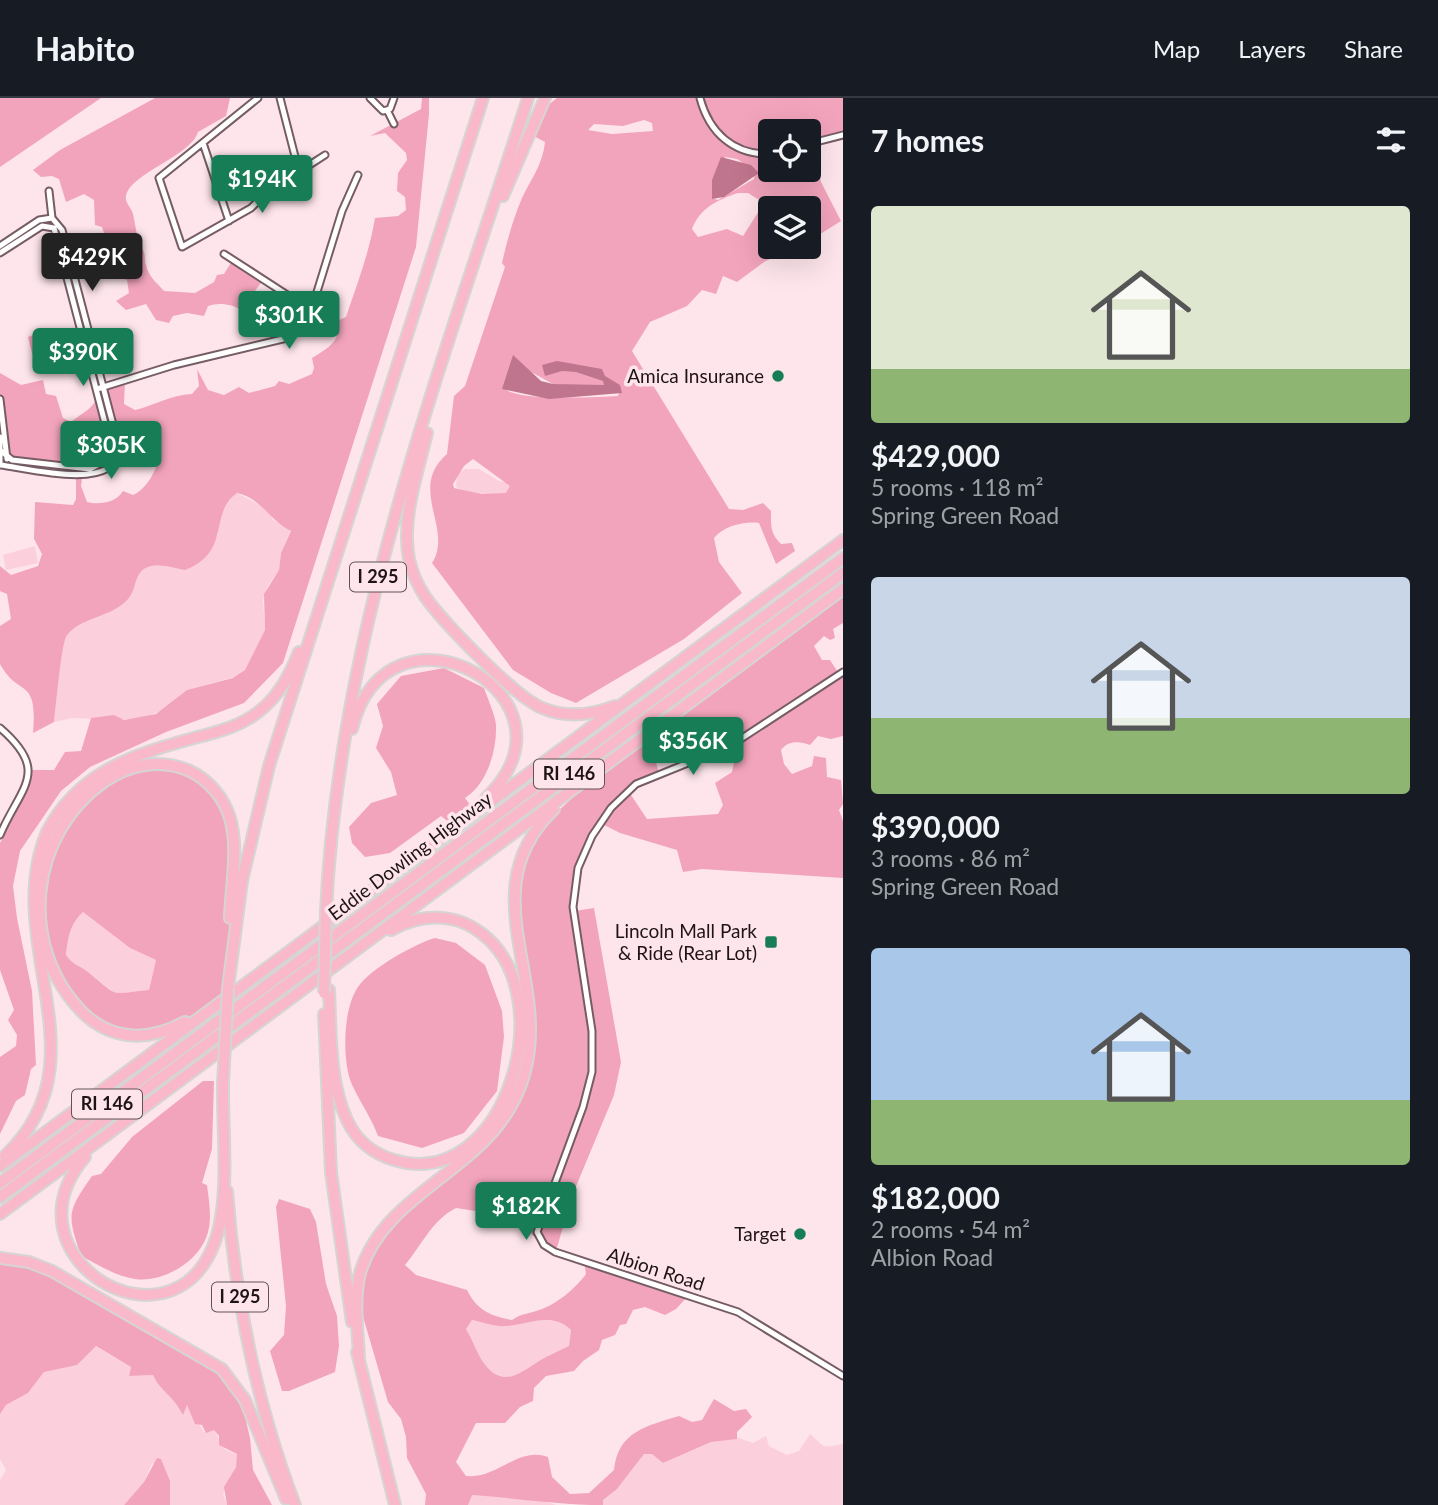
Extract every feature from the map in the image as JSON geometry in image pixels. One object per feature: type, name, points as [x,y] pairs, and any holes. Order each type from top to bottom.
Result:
[{"type":"highway","name":"I 295","points":[[295,1505],[265,1409],[239,1294],[226,1187],[223,1083],[228,985],[237,912],[260,800],[483,98]]},
{"type":"highway","name":"I 295","points":[[395,1505],[359,1358],[333,1195],[326,911],[336,800],[354,684],[368,617],[398,504],[528,98]]},
{"type":"highway","points":[[476,260],[545,98]]},
{"type":"highway","points":[[444,360],[407,532],[411,566],[421,590],[509,685],[536,705],[560,713],[583,714],[612,707],[639,692]]},
{"type":"highway","points":[[0,1166],[843,542]]},
{"type":"highway","name":"Eddie Dowling Highway","points":[[0,1183],[843,558]]},
{"type":"highway","points":[[0,1160],[34,1122],[48,1083],[50,1051],[29,902],[34,866],[46,834],[76,792],[112,765],[138,753],[230,728],[268,704],[289,673],[334,565]]},
{"type":"highway","name":"Eddie Dowling Highway","points":[[0,1197],[843,573]]},
{"type":"highway","points":[[0,1214],[843,590]]},
{"type":"highway","points":[[336,800],[356,714],[372,687],[390,672],[412,662],[445,660],[468,666],[488,678],[506,701],[514,721],[515,750],[508,771],[496,788],[436,843]]},
{"type":"highway","points":[[359,1358],[358,1286],[374,1243],[396,1216],[488,1140],[509,1111],[524,1077],[530,1042],[530,1018],[513,904],[517,870],[524,851],[547,816],[616,757]]},
{"type":"highway","points":[[218,1004],[165,1032],[143,1037],[124,1035],[104,1029],[86,1016],[64,990],[51,965],[39,913],[41,880],[47,857],[71,813],[95,788],[117,773],[149,764],[181,767],[207,782],[224,803],[233,839],[228,985]]},
{"type":"highway","points":[[326,991],[341,1104],[347,1120],[361,1141],[383,1156],[417,1164],[450,1157],[474,1139],[504,1099],[519,1049],[518,1002],[500,954],[478,930],[459,921],[438,917],[407,922],[350,954]]},
{"type":"highway","points":[[126,1120],[70,1175],[59,1204],[58,1228],[68,1257],[87,1279],[112,1291],[144,1294],[165,1290],[186,1279],[203,1263],[215,1241],[222,1181],[223,1083]]},
{"type":"highway","points":[[0,1258],[29,1262],[52,1271],[217,1364],[232,1378],[245,1399],[289,1505]]},
{"type":"street","points":[[258,98],[159,178],[182,247],[229,220],[325,155]]},
{"type":"street","points":[[280,98],[299,172]]},
{"type":"street","points":[[370,98],[377,108],[387,110]]},
{"type":"street","points":[[387,110],[393,105],[394,98]]},
{"type":"street","points":[[700,98],[709,122],[726,142],[758,153]]},
{"type":"street","points":[[387,110],[394,124]]},
{"type":"street","points":[[821,141],[843,135]]},
{"type":"street","points":[[203,143],[229,220]]},
{"type":"street","points":[[100,388],[174,365],[287,338],[308,321],[309,309],[358,175]]},
{"type":"street","points":[[2,465],[90,475],[116,461],[114,441],[62,230],[52,218],[49,191]]},
{"type":"street","points":[[0,246],[39,220],[52,218]]},
{"type":"street","points":[[0,253],[42,226],[54,228],[84,325]]},
{"type":"street","points":[[224,254],[309,309]]},
{"type":"street","points":[[0,399],[7,458],[2,465]]},
{"type":"street","points":[[0,437],[2,465]]},
{"type":"street","points":[[1,451],[7,458],[90,469],[107,460],[114,441]]},
{"type":"street","name":"Albion Road","points":[[843,672],[730,746],[700,761],[649,777],[623,794],[604,817],[586,847],[576,878],[573,907],[592,1031],[592,1072],[583,1107],[538,1225],[539,1238],[555,1252],[680,1295],[738,1311],[843,1376]]},
{"type":"street","points":[[0,728],[25,755],[28,778],[0,835]]},
{"type":"shaded area","points":[[0,98],[101,98],[0,167]]},
{"type":"shaded area","points":[[155,98],[230,98],[226,116],[198,132],[183,150],[145,174],[128,191],[126,200],[132,212],[147,269],[164,291],[195,293],[214,282],[217,275],[224,274],[232,261],[263,280],[241,310],[230,305],[212,305],[208,306],[204,316],[187,313],[173,316],[169,323],[156,320],[146,304],[126,310],[116,301],[129,293],[127,280],[117,276],[115,263],[103,257],[105,236],[102,227],[95,225],[94,200],[84,194],[66,202],[59,179],[52,176],[41,177],[33,170],[60,150]]},
{"type":"shaded area","points":[[422,98],[429,98],[416,247],[283,663],[244,703],[166,732],[90,767],[61,791],[20,851],[13,886],[32,991],[36,1065],[31,1069],[25,1095],[16,1101],[0,1134],[0,1057],[16,1046],[17,1035],[8,1020],[14,1010],[0,970],[0,843],[28,788],[30,770],[54,770],[65,752],[81,751],[91,718],[114,715],[124,720],[156,714],[187,690],[233,678],[245,670],[265,630],[264,594],[279,570],[281,553],[291,531],[253,500],[237,493],[223,511],[214,543],[200,562],[185,570],[157,565],[143,569],[132,594],[122,605],[71,630],[62,652],[54,722],[33,733],[34,715],[30,695],[7,675],[0,664],[0,626],[11,619],[7,594],[0,591],[0,566],[11,575],[38,566],[42,554],[34,539],[35,502],[73,505],[76,499],[76,471],[4,464],[0,433],[0,373],[21,385],[43,380],[46,394],[56,396],[63,418],[71,422],[94,404],[98,387],[125,381],[124,404],[135,410],[177,396],[192,394],[199,386],[197,369],[208,390],[224,395],[239,387],[249,393],[275,386],[279,381],[289,384],[312,374],[312,358],[336,339],[337,321],[346,317],[375,218],[398,216],[406,210],[405,197],[397,191],[398,173],[407,160],[406,153],[385,133],[370,136],[421,109]],"holes":[[[130,440],[156,452],[159,457],[153,474],[138,492],[133,495],[123,491],[107,502],[87,502],[81,486],[83,472],[99,469],[113,461],[114,441]]]},
{"type":"shaded area","points":[[557,98],[843,98],[843,135],[821,142],[821,119],[758,119],[758,182],[821,182],[841,221],[821,234],[821,196],[758,196],[758,199],[748,193],[738,193],[716,202],[695,222],[692,229],[698,237],[727,229],[743,236],[758,212],[758,259],[770,259],[737,282],[723,276],[716,294],[702,290],[687,306],[650,322],[632,351],[729,509],[743,510],[763,503],[771,511],[771,525],[775,536],[781,544],[792,543],[795,551],[776,564],[759,523],[741,524],[723,530],[714,538],[719,562],[742,593],[684,639],[576,703],[551,693],[513,670],[432,563],[438,536],[430,494],[431,481],[436,467],[447,454],[454,396],[465,386],[505,267],[502,263],[513,222],[542,157],[545,142],[532,135],[542,110]],"holes":[[[644,120],[652,123],[653,131],[612,134],[588,130],[594,124],[623,126]],[[725,157],[737,159],[755,171],[754,179],[718,200],[712,198]],[[513,362],[553,384],[606,388],[619,393],[618,396],[556,398],[522,395],[503,387]],[[473,459],[510,486],[506,493],[482,494],[454,488],[453,484],[464,466]]]},
{"type":"shaded area","points":[[721,157],[751,165],[758,172],[724,197],[712,199],[712,180]]},
{"type":"shaded area","points":[[62,230],[86,319],[80,321],[56,231]]},
{"type":"shaded area","points":[[44,331],[47,362],[38,362],[32,353],[28,337]]},
{"type":"shaded area","points":[[513,355],[541,381],[553,384],[604,385],[603,381],[576,372],[562,371],[545,376],[542,365],[557,361],[602,369],[605,376],[620,385],[622,393],[549,399],[502,389]]},
{"type":"shaded area","points":[[465,469],[479,469],[499,481],[539,486],[529,498],[467,492],[456,487],[457,474]]},
{"type":"shaded area","points":[[237,493],[269,510],[273,520],[291,530],[281,553],[279,570],[267,587],[263,600],[265,630],[245,670],[238,676],[187,690],[165,709],[146,717],[119,720],[72,718],[54,722],[64,643],[71,630],[122,605],[132,594],[143,569],[167,566],[186,570],[218,535],[223,512]]},
{"type":"shaded area","points":[[35,546],[38,563],[6,570],[3,555]]},
{"type":"shaded area","points":[[843,591],[843,623],[833,629],[835,638],[830,640],[824,636],[814,646],[822,660],[830,660],[839,674],[843,673],[843,736],[831,739],[818,736],[810,745],[794,742],[781,750],[784,764],[792,774],[812,766],[814,756],[826,758],[827,777],[841,780],[843,804],[839,810],[843,821],[843,878],[702,869],[683,872],[677,850],[620,833],[602,824],[583,864],[575,911],[594,908],[621,1062],[614,1095],[572,1196],[556,1251],[519,1226],[482,1212],[456,1208],[440,1219],[405,1265],[416,1275],[467,1290],[475,1303],[485,1311],[512,1320],[545,1308],[565,1295],[586,1274],[584,1261],[688,1296],[676,1309],[665,1315],[645,1307],[633,1310],[626,1324],[620,1325],[615,1335],[602,1340],[599,1350],[574,1371],[546,1376],[534,1388],[533,1401],[520,1407],[505,1423],[476,1423],[456,1462],[466,1476],[477,1476],[517,1459],[537,1455],[548,1457],[552,1477],[570,1494],[589,1493],[614,1470],[621,1447],[628,1438],[645,1427],[679,1416],[692,1422],[702,1420],[714,1399],[734,1411],[746,1409],[752,1417],[737,1432],[737,1439],[711,1442],[663,1463],[652,1454],[644,1454],[617,1489],[603,1500],[603,1505],[472,1495],[468,1505],[425,1505],[426,1494],[407,1458],[406,1437],[401,1419],[388,1402],[359,1303],[362,1275],[385,1230],[487,1144],[530,1059],[515,907],[517,881],[537,831],[587,784]],"holes":[[[705,725],[734,762],[732,772],[715,783],[723,805],[718,814],[647,819],[629,792],[659,774],[656,762],[697,728]],[[472,1320],[502,1326],[556,1321],[571,1330],[569,1346],[514,1376],[501,1376],[487,1367],[478,1353],[466,1329]]]},
{"type":"shaded area","points":[[444,668],[484,688],[495,721],[495,745],[489,766],[473,792],[465,798],[474,810],[455,827],[441,816],[390,853],[365,857],[352,843],[349,827],[371,803],[397,795],[391,772],[376,748],[383,726],[377,704],[401,676]]},
{"type":"shaded area","points":[[174,764],[221,794],[235,849],[225,999],[188,1022],[132,1035],[91,1018],[65,986],[50,953],[41,913],[45,870],[74,812],[126,770]],"holes":[[[83,912],[130,948],[156,960],[149,990],[115,992],[66,955],[70,931]]]},
{"type":"shaded area","points":[[83,912],[130,948],[156,960],[149,990],[120,993],[111,990],[66,955],[70,931]]},
{"type":"shaded area","points":[[435,938],[456,943],[485,965],[502,1011],[504,1037],[497,1091],[464,1133],[422,1148],[378,1136],[350,1079],[345,1052],[346,1028],[353,995],[364,980],[393,958]]},
{"type":"shaded area","points":[[203,1081],[214,1081],[212,1149],[202,1183],[207,1185],[210,1218],[208,1232],[201,1247],[177,1269],[156,1278],[145,1279],[135,1279],[107,1270],[81,1256],[73,1231],[72,1214],[78,1198],[92,1176],[101,1174],[132,1137]]},
{"type":"shaded area","points":[[279,1199],[310,1209],[316,1222],[326,1284],[337,1316],[339,1346],[335,1372],[289,1391],[282,1391],[270,1351],[284,1335],[286,1306],[276,1207]]},
{"type":"shaded area","points":[[0,1258],[19,1259],[210,1358],[239,1391],[250,1438],[253,1470],[272,1505],[227,1505],[224,1487],[236,1467],[237,1454],[219,1445],[219,1436],[214,1430],[206,1433],[202,1425],[195,1424],[187,1405],[183,1415],[153,1375],[129,1376],[131,1367],[96,1346],[77,1365],[44,1372],[28,1393],[6,1405],[0,1414]]},
{"type":"shaded area","points":[[472,1320],[502,1326],[556,1321],[571,1330],[569,1347],[514,1376],[501,1377],[487,1367],[478,1353],[466,1329]]},
{"type":"shaded area","points":[[95,1346],[131,1367],[129,1376],[153,1375],[183,1414],[187,1405],[204,1432],[214,1430],[224,1449],[238,1455],[223,1494],[227,1505],[170,1505],[170,1481],[152,1463],[144,1482],[124,1505],[0,1505],[0,1480],[6,1470],[0,1459],[0,1414],[6,1405],[28,1393],[44,1372],[77,1364]]},
{"type":"shaded area","points":[[810,1434],[824,1446],[843,1444],[843,1505],[603,1505],[603,1500],[617,1489],[644,1454],[652,1453],[663,1463],[711,1442],[739,1438],[753,1443],[766,1436],[769,1446],[787,1455],[799,1451]]},
{"type":"shaded area","points":[[157,1458],[161,1459],[170,1481],[170,1505],[124,1505],[144,1482]]},
{"type":"shaded area","points":[[471,1495],[539,1499],[556,1505],[468,1505]]},
{"type":"place","name":"Amica Insurance","points":[[778,376]]},
{"type":"place","name":"Lincoln Mall Park & Ride (Rear Lot)","points":[[771,942]]},
{"type":"place","name":"Target","points":[[800,1234]]}]
